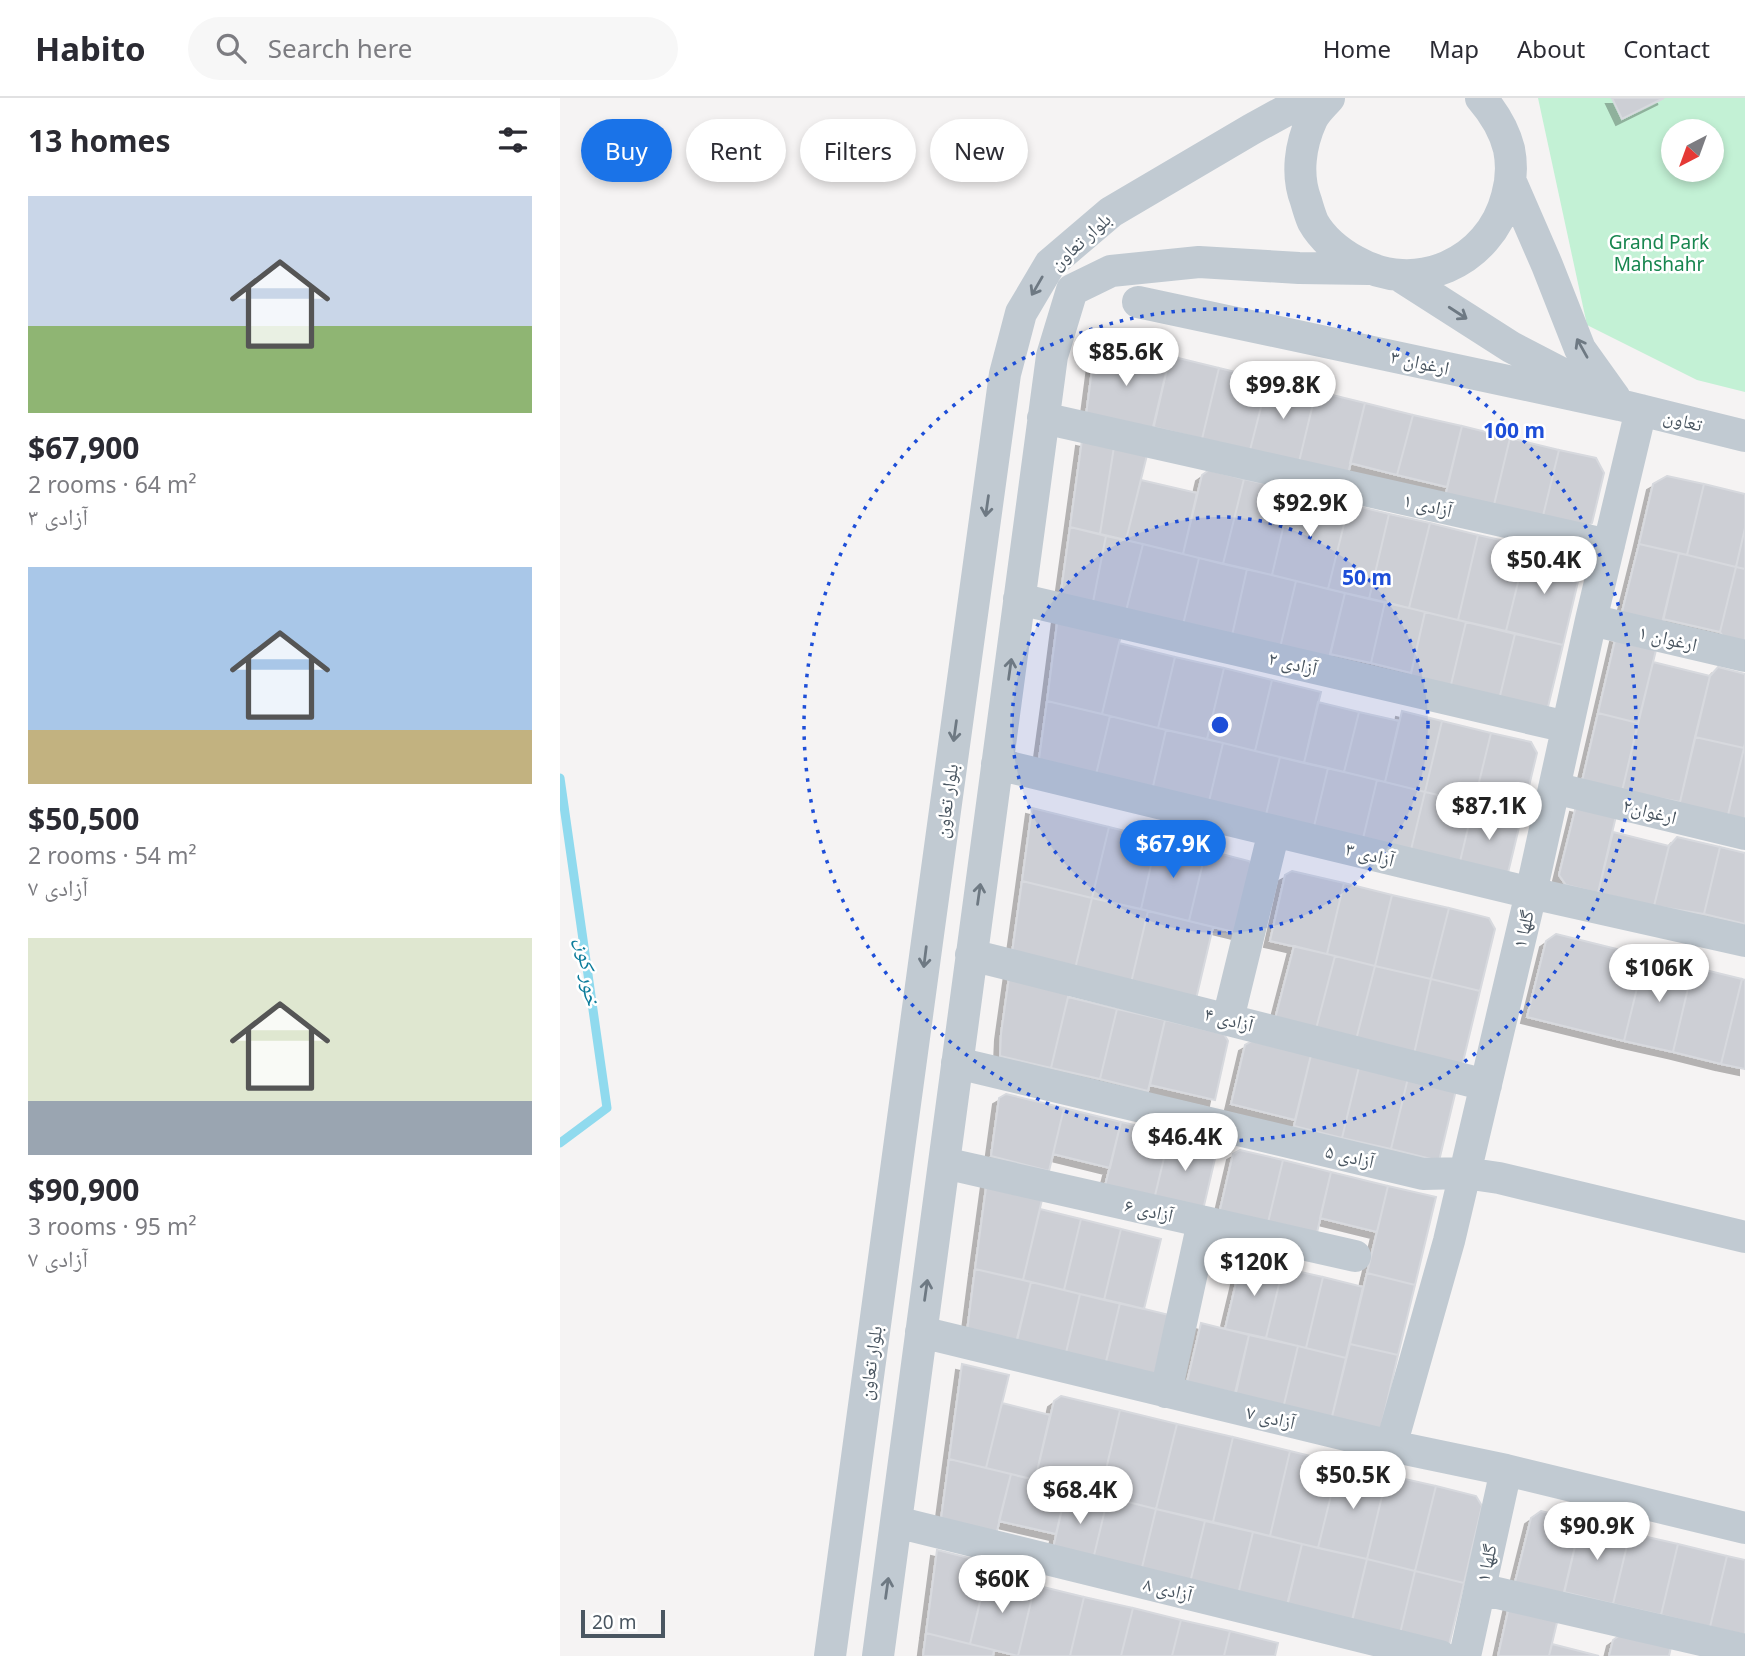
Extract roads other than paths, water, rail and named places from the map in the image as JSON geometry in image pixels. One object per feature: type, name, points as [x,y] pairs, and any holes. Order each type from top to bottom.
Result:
[{"type":"street","name":"بلوار تعاون","points":[[830,1656],[1005,374],[1021,313],[1050,264],[1111,212],[1252,129],[1313,98]]},
{"type":"street","points":[[1329,98],[1313,117],[1301,151],[1301,188],[1313,223],[1337,251],[1369,270],[1401,276],[1432,273],[1461,260],[1486,239],[1503,213],[1510,182],[1509,150],[1489,104]]},
{"type":"street","points":[[1510,182],[1580,349],[1630,407]]},
{"type":"street","name":"بلوار تعاون","points":[[878,1656],[1043,418],[1052,356],[1072,290],[1111,271],[1199,262],[1369,270]]},
{"type":"street","points":[[1401,276],[1511,347],[1630,407]]},
{"type":"street","name":"ارغوان ۳","points":[[1138,302],[1630,407]]},
{"type":"street","name":"تعاون","points":[[1630,407],[1745,436]]},
{"type":"street","name":"گلها ۱","points":[[1391,1446],[1449,1241],[1531,893],[1609,545],[1630,407]]},
{"type":"street","name":"آزادی ۱","points":[[1043,418],[1609,545]]},
{"type":"street","name":"آزادی ۲","points":[[1019,599],[1567,727]]},
{"type":"street","name":"ارغوان ۱","points":[[1591,620],[1745,656]]},
{"type":"street","name":"آزادی ۳","points":[[997,764],[1531,893],[1745,941]]},
{"type":"street","name":"ارغوان۲","points":[[1554,788],[1745,834]]},
{"type":"street","points":[[1228,1019],[1274,831]]},
{"type":"street","name":"آزادی ۴","points":[[971,955],[1486,1085]]},
{"type":"street","name":"آزادی ۵","points":[[957,1063],[1423,1174],[1465,1173],[1499,1178],[1745,1237]]},
{"type":"street","name":"آزادی ۶","points":[[944,1163],[1355,1256]]},
{"type":"street","points":[[1166,1392],[1203,1222]]},
{"type":"street","name":"آزادی ۷","points":[[920,1332],[1745,1528]]},
{"type":"street","name":"گلها ۱","points":[[1465,1656],[1506,1470]]},
{"type":"street","name":"آزادی ۸","points":[[896,1522],[1440,1656]]},
{"type":"street","points":[[1480,1589],[1745,1650]]},
{"type":"waterway","name":"خور کون","points":[[560,778],[607,1108],[560,1143]]},
{"type":"park label","name":"Grand Park Mahshahr","points":[[1659,253]]}]
